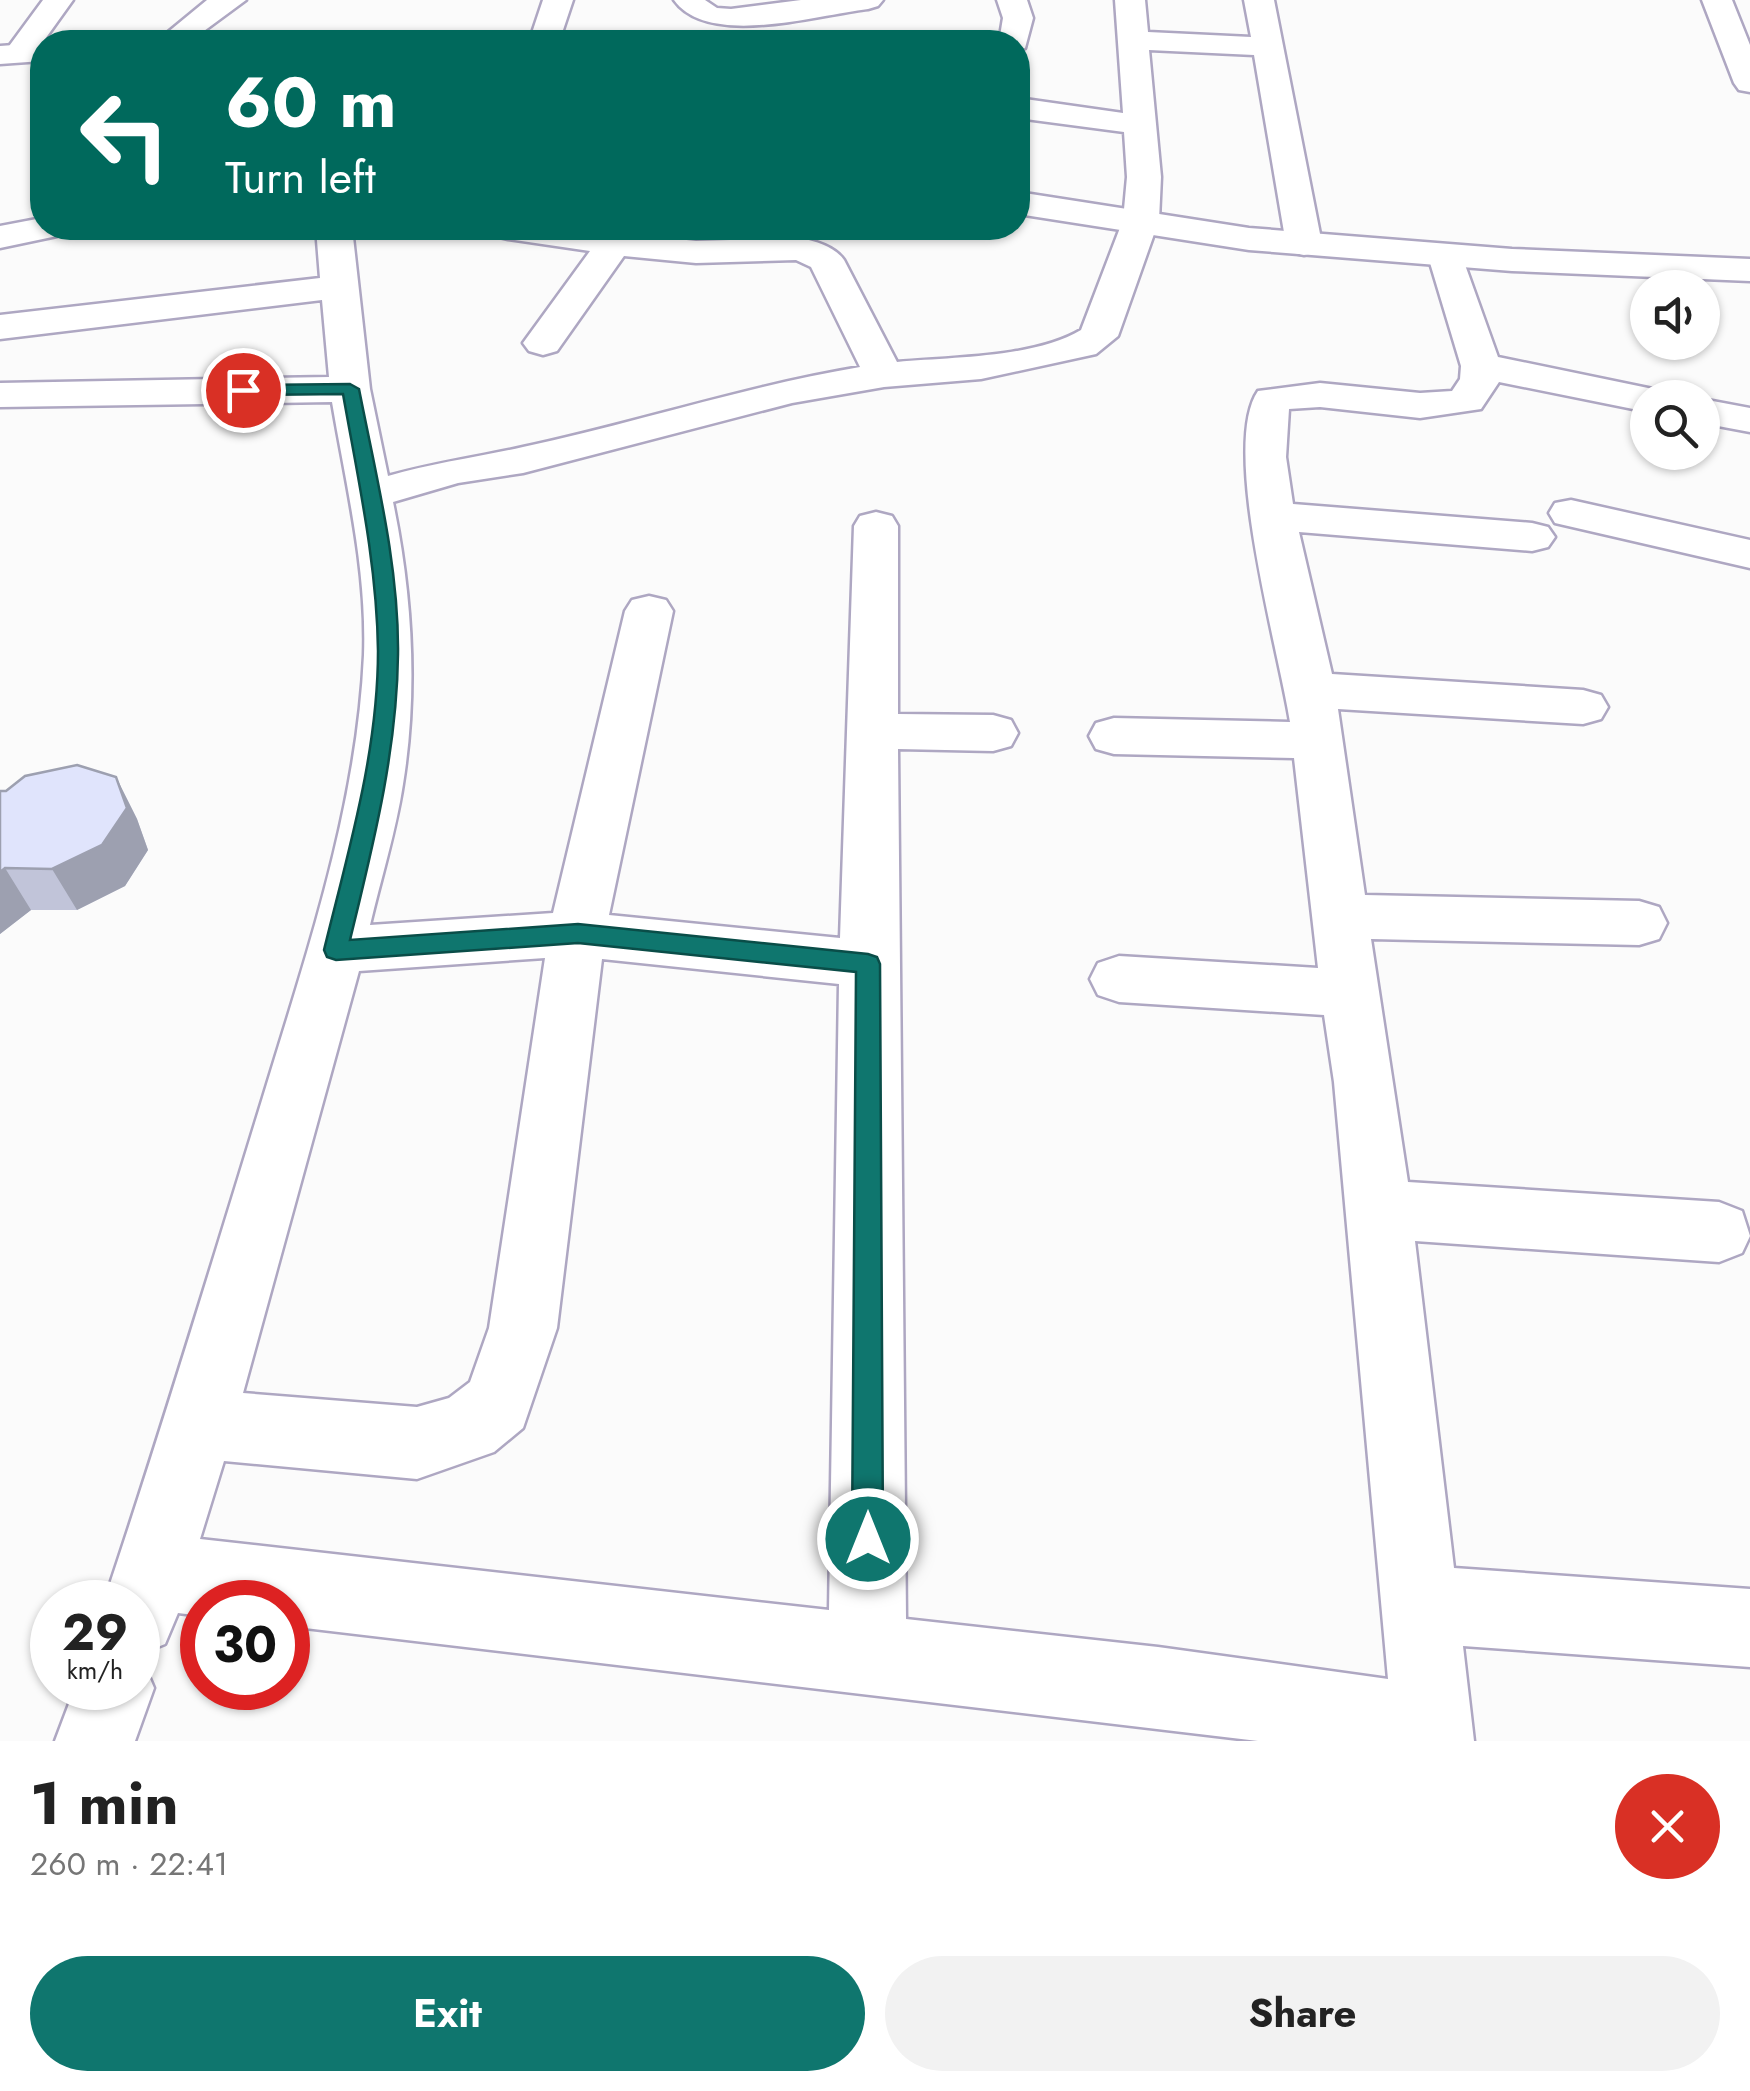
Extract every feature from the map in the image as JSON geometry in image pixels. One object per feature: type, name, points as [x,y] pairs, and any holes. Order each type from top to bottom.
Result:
[{"type":"street","points":[[186,30],[232,0]]},
{"type":"street","points":[[548,30],[558,0]]},
{"type":"street","points":[[690,0],[696,10],[711,17],[730,18],[868,0]]},
{"type":"street","points":[[1012,0],[1018,18],[1016,30]]},
{"type":"street","points":[[368,496],[452,471],[523,460],[759,398],[884,375],[981,367],[1082,346],[1098,336],[1141,220],[1140,125],[1130,0]]},
{"type":"street","points":[[1259,0],[1304,244]]},
{"type":"street","points":[[1717,0],[1750,82]]},
{"type":"street","points":[[17,7],[55,4]]},
{"type":"street","points":[[37,30],[55,4]]},
{"type":"street","points":[[1134,40],[1268,47]]},
{"type":"street","points":[[1030,110],[1140,125]]},
{"type":"street","points":[[1030,205],[1304,244],[1446,256],[1750,270]]},
{"type":"street","points":[[0,237],[30,231]]},
{"type":"street","points":[[150,1580],[336,950],[376,783],[388,653],[381,552],[350,389],[335,240]]},
{"type":"street","points":[[543,342],[616,240]]},
{"type":"street","points":[[643,240],[719,253],[802,249],[818,254],[826,260],[884,375]]},
{"type":"street","points":[[160,1596],[867,1654],[1158,1687],[1433,1734],[1366,1082],[1348,992],[1314,716],[1273,516],[1264,428],[1272,400],[1314,395],[1456,403],[1473,392],[1481,366],[1446,256]]},
{"type":"street","points":[[0,328],[339,287]]},
{"type":"street","points":[[1481,366],[1630,396]]},
{"type":"street","points":[[0,395],[350,389]]},
{"type":"street","points":[[1720,414],[1750,420]]},
{"type":"street","points":[[1571,513],[1750,554]]},
{"type":"street","points":[[1273,516],[1532,537]]},
{"type":"street","points":[[867,1654],[868,964],[876,526]]},
{"type":"street","points":[[198,1424],[417,1442],[469,1427],[498,1404],[522,1328],[578,934],[650,611]]},
{"type":"street","points":[[1114,736],[1314,716],[1583,707]]},
{"type":"street","points":[[872,731],[993,734]]},
{"type":"street","points":[[1338,916],[1639,923]]},
{"type":"street","points":[[336,950],[578,934],[868,964]]},
{"type":"street","points":[[1119,978],[1348,992]]},
{"type":"street","points":[[1379,1209],[1719,1232]]},
{"type":"street","points":[[1420,1604],[1750,1628]]},
{"type":"street","points":[[96,1741],[107,1710]]},
{"type":"building","points":[[77,765],[116,777],[127,808],[102,845],[52,869],[5,868],[0,872],[0,791],[6,791],[25,776]]},
{"type":"route","points":[[243,390],[350,389],[381,552],[388,653],[376,783],[336,950],[578,934],[868,964],[868,1539]]}]
